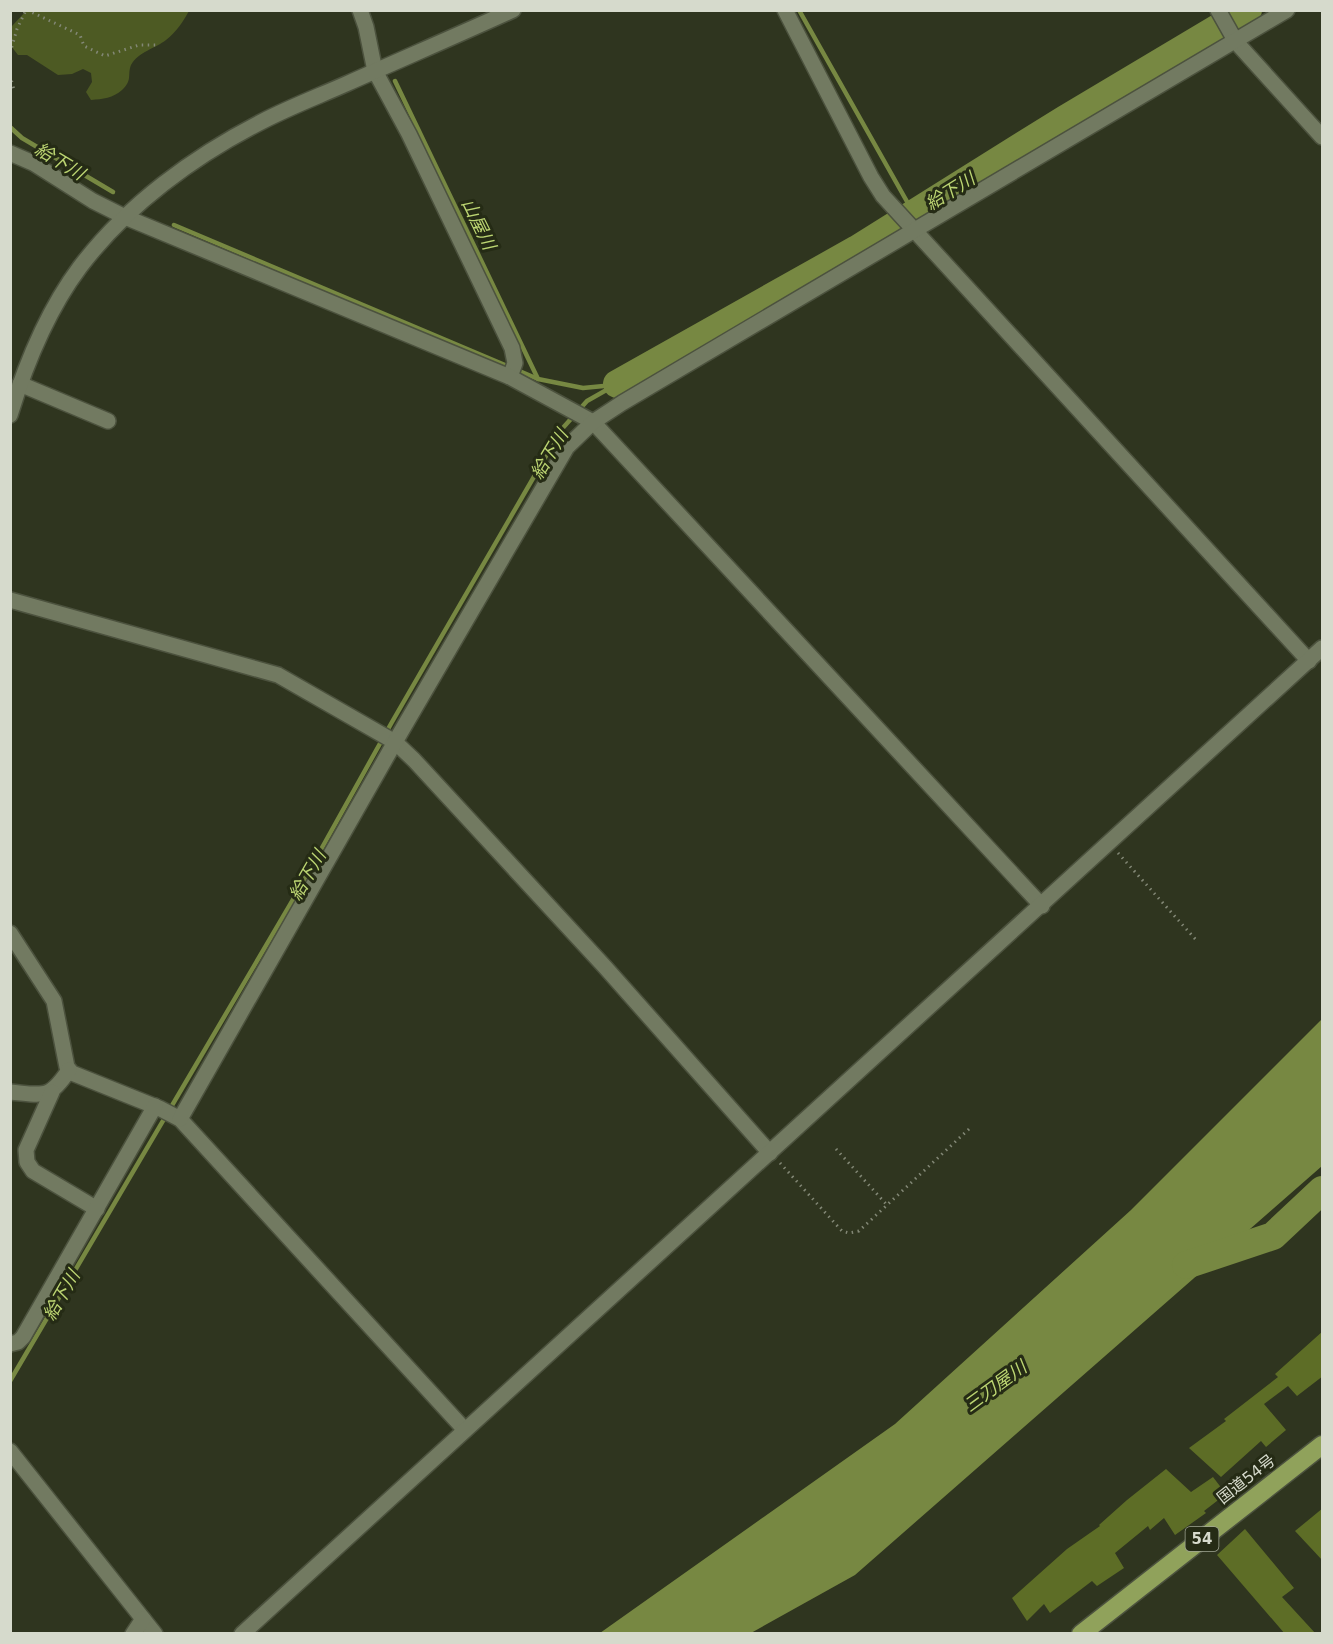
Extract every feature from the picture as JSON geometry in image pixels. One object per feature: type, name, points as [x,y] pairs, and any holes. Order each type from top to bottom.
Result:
[{"type":"highway","name":"国道54号","points":[[1081,1634],[1323,1445]]},
{"type":"street","points":[[360,10],[375,71],[409,134],[514,352],[512,371]]},
{"type":"street","points":[[10,415],[40,336],[80,267],[125,217],[172,177],[220,145],[264,120],[513,10]]},
{"type":"street","points":[[784,10],[871,177],[894,208],[1309,661]]},
{"type":"street","points":[[1218,10],[1236,42],[1323,137]]},
{"type":"street","points":[[177,1117],[388,738],[567,447],[590,421],[913,228],[1236,42],[1287,10]]},
{"type":"street","points":[[10,153],[33,163],[93,201],[125,217],[512,371],[590,421],[1042,906]]},
{"type":"street","points":[[20,384],[108,421]]},
{"type":"street","points":[[10,600],[278,675],[388,738],[414,760],[605,967],[770,1153]]},
{"type":"street","points":[[242,1634],[1323,648]]},
{"type":"street","points":[[10,933],[54,1001],[69,1070],[177,1117],[465,1430]]},
{"type":"street","points":[[69,1070],[52,1092],[26,1150],[27,1162],[33,1171],[97,1209]]},
{"type":"street","points":[[10,1092],[40,1095],[52,1092]]},
{"type":"street","points":[[10,1344],[18,1342],[23,1337],[157,1107]]},
{"type":"street","points":[[10,1451],[155,1634]]},
{"type":"street","points":[[133,1634],[143,1619]]},
{"type":"path","points":[[10,53],[17,29],[27,10],[80,35],[84,46],[105,56],[139,45],[156,45]]},
{"type":"path","points":[[10,75],[14,90]]},
{"type":"path","points":[[1110,843],[1197,941]]},
{"type":"path","points":[[770,1153],[845,1233],[854,1233],[888,1205],[969,1129]]},
{"type":"path","points":[[836,1149],[888,1205]]},
{"type":"shaded area","points":[[27,10],[189,11],[170,37],[134,61],[127,83],[119,93],[104,99],[91,100],[86,92],[92,82],[91,73],[83,69],[72,74],[58,75],[27,55],[18,55],[11,46],[12,26]]},
{"type":"water","points":[[1322,1019],[1322,1166],[855,1575],[751,1633],[600,1633],[895,1424],[1131,1210]]},
{"type":"building","points":[[1323,1331],[1323,1376],[1297,1396],[1288,1386],[1264,1404],[1286,1430],[1266,1447],[1261,1441],[1221,1477],[1189,1448],[1226,1421],[1224,1419],[1278,1377],[1275,1374]]},
{"type":"building","points":[[1166,1469],[1191,1492],[1213,1477],[1226,1494],[1204,1511],[1206,1513],[1175,1535],[1164,1518],[1150,1530],[1148,1526],[1115,1553],[1124,1568],[1097,1586],[1092,1581],[1050,1613],[1044,1604],[1027,1621],[1012,1598],[1067,1549],[1100,1526],[1127,1500]]},
{"type":"building","points":[[1323,1508],[1323,1561],[1295,1531]]},
{"type":"building","points":[[1245,1529],[1294,1588],[1282,1597],[1316,1634],[1285,1634],[1217,1555]]},
{"type":"waterway","points":[[799,10],[914,214]]},
{"type":"waterway","name":"給下川","points":[[617,384],[857,249],[1065,119],[1248,10]]},
{"type":"waterway","name":"山屋川","points":[[395,81],[538,379]]},
{"type":"waterway","name":"給下川","points":[[10,127],[22,138],[113,192]]},
{"type":"waterway","name":"給下川","points":[[174,225],[538,379],[583,388],[614,385]]},
{"type":"waterway","name":"給下川","points":[[10,1381],[294,898],[392,722],[561,430],[587,401],[617,384]]},
{"type":"waterway","name":"三刀屋川","points":[[1186,1265],[1273,1236],[1322,1190]]}]
